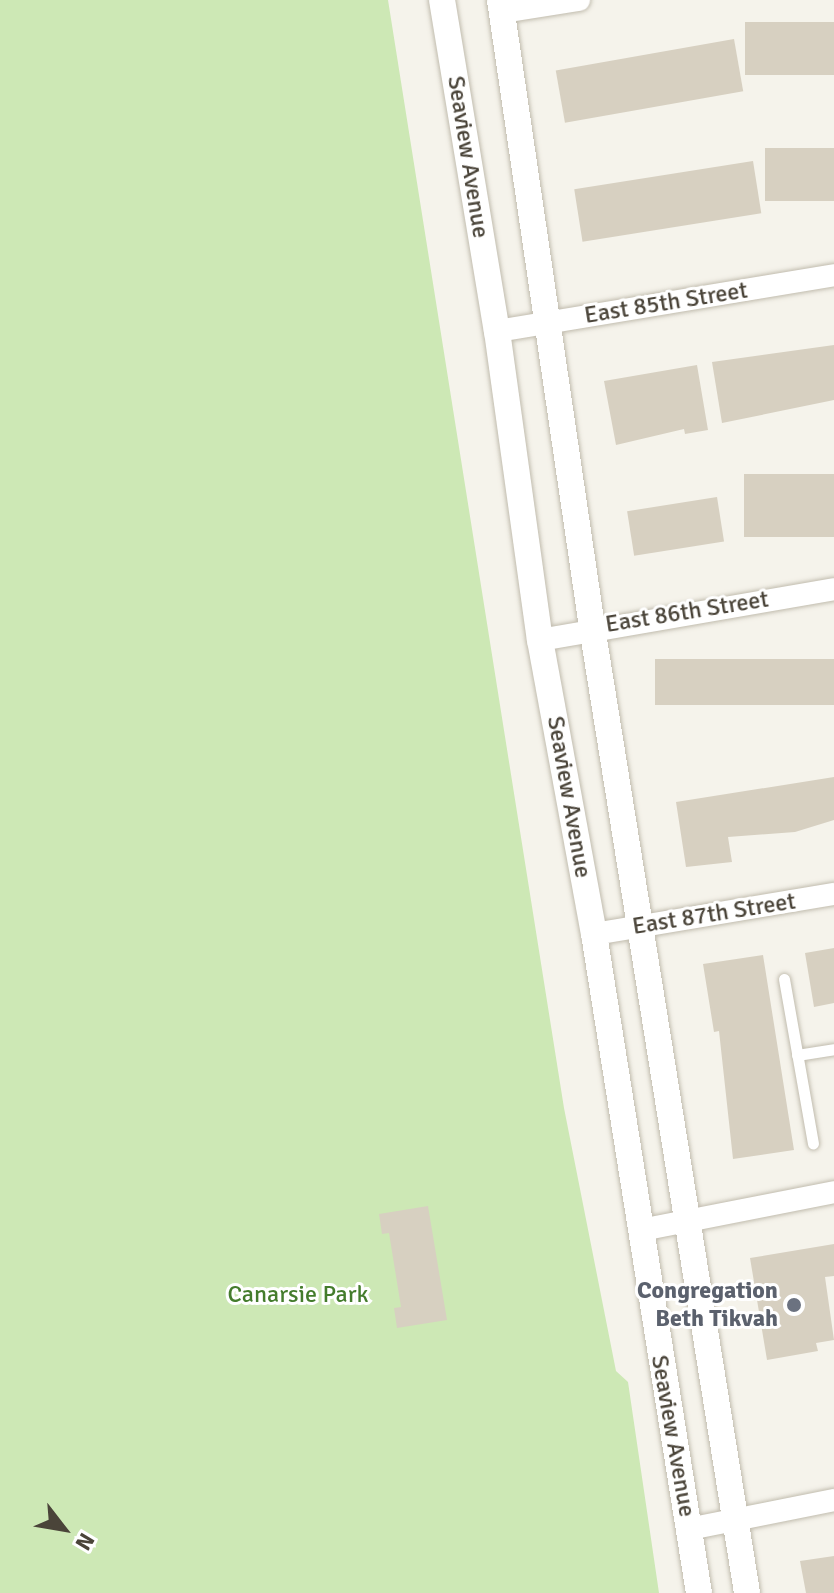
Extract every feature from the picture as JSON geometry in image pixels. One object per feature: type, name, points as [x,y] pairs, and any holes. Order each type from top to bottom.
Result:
[{"type":"street","name":"Seaview Avenue","points":[[442,0],[497,331],[540,640],[594,934],[699,1593]]},
{"type":"street","points":[[501,6],[579,0]]},
{"type":"street","name":"Seaview Avenue","points":[[501,6],[592,627],[747,1593]]},
{"type":"street","name":"East 85th Street","points":[[497,331],[834,275]]},
{"type":"street","name":"East 86th Street","points":[[540,640],[592,627],[834,589]]},
{"type":"street","name":"East 87th Street","points":[[594,934],[834,894]]},
{"type":"street","points":[[641,1230],[834,1192]]},
{"type":"street","points":[[689,1529],[734,1517],[834,1500]]},
{"type":"lane","points":[[784,979],[813,1143]]},
{"type":"lane","points":[[797,1055],[834,1049]]},
{"type":"green space","name":"Canarsie Park","points":[[0,0],[388,0],[564,1108],[616,1371],[628,1382],[659,1593],[0,1593]]},
{"type":"building","points":[[745,22],[834,22],[834,75],[745,75]]},
{"type":"building","points":[[734,39],[743,91],[565,123],[556,70]]},
{"type":"building","points":[[765,148],[834,148],[834,201],[765,201]]},
{"type":"building","points":[[753,161],[761,213],[583,242],[574,189]]},
{"type":"building","points":[[834,345],[834,400],[722,423],[712,362]]},
{"type":"building","points":[[697,365],[708,430],[685,434],[684,429],[616,445],[604,381]]},
{"type":"building","points":[[744,474],[834,474],[834,537],[744,537]]},
{"type":"building","points":[[717,497],[724,541],[634,556],[627,511]]},
{"type":"building","points":[[655,659],[834,659],[834,705],[655,705]]},
{"type":"building","points":[[834,777],[834,820],[795,832],[728,837],[732,862],[686,867],[676,802]]},
{"type":"building","points":[[834,948],[834,1003],[814,1007],[805,953]]},
{"type":"building","points":[[763,955],[794,1150],[733,1159],[719,1031],[714,1032],[703,964]]},
{"type":"building","points":[[428,1206],[447,1320],[397,1328],[394,1308],[401,1307],[389,1233],[382,1234],[379,1214]]},
{"type":"building","name":"Congregation Beth Tikvah","points":[[834,1244],[834,1276],[825,1277],[834,1340],[816,1343],[818,1351],[767,1360],[750,1258]]},
{"type":"building","points":[[834,1556],[834,1593],[806,1593],[800,1561]]},
{"type":"place","name":"Congregation Beth Tikvah","points":[[794,1305]]}]
